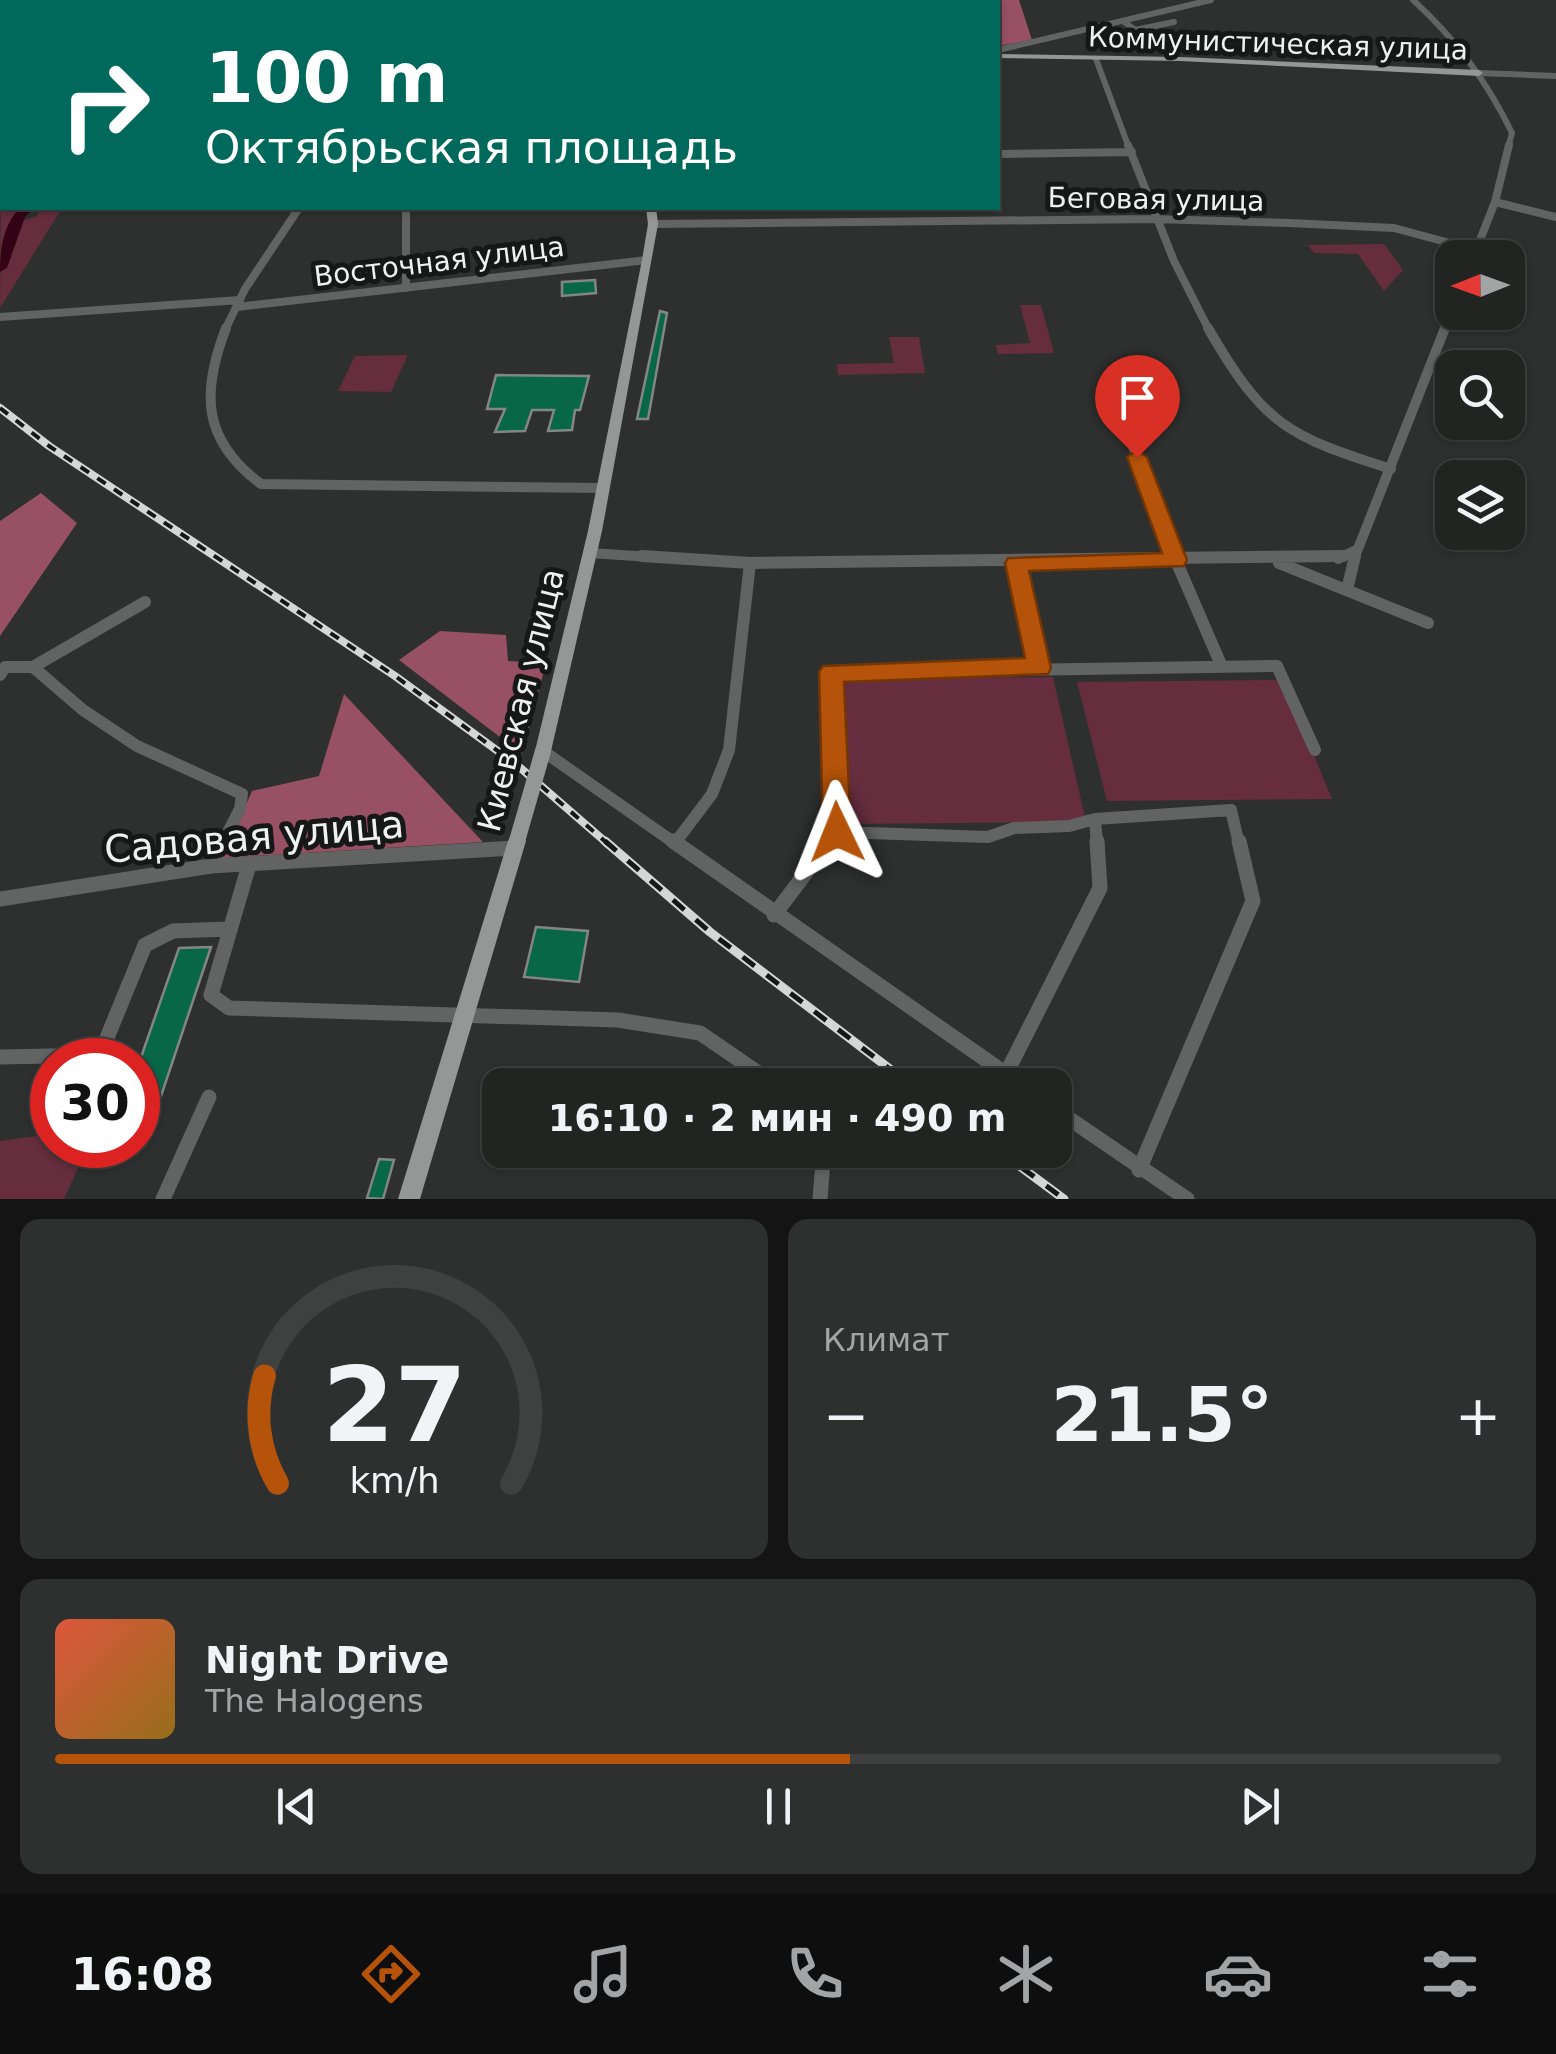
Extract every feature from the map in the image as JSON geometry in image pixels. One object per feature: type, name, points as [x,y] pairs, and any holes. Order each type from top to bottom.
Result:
[{"type":"main road","name":"Коммунистическая улица","points":[[1000,53],[1479,73]]},
{"type":"main road","name":"Киевская улица","points":[[408,1199],[542,751],[590,553],[647,260],[651,210]]},
{"type":"street","points":[[1000,52],[1211,0]]},
{"type":"street","points":[[1413,0],[1440,23],[1479,73],[1512,133],[1495,202],[1480,240]]},
{"type":"street","points":[[1123,21],[1135,30],[1174,22]]},
{"type":"street","points":[[1096,58],[1154,219],[1241,385],[1294,434],[1391,468]]},
{"type":"street","name":"Коммунистическая улица","points":[[1479,73],[1556,76]]},
{"type":"street","points":[[1000,154],[1132,152]]},
{"type":"street","points":[[1495,202],[1556,218]]},
{"type":"street","points":[[298,210],[238,303],[212,364],[210,399],[220,444],[260,484],[602,488]]},
{"type":"street","points":[[406,210],[406,288]]},
{"type":"street","name":"Беговая улица","points":[[653,224],[1154,219],[1394,228],[1435,241]]},
{"type":"street","name":"Восточная улица","points":[[0,317],[238,303],[647,260]]},
{"type":"street","points":[[1347,590],[1356,550],[1444,330]]},
{"type":"street","points":[[1118,407],[1222,667]]},
{"type":"street","points":[[590,553],[750,563],[1016,563],[1338,559],[1356,550]]},
{"type":"street","points":[[1270,560],[1428,623]]},
{"type":"street","points":[[675,843],[712,794],[730,750],[750,563]]},
{"type":"street","points":[[1016,563],[1039,668]]},
{"type":"street","points":[[2,672],[33,667],[120,620],[145,602]]},
{"type":"street","points":[[774,915],[837,832],[831,672],[1278,666],[1315,750]]},
{"type":"street","points":[[33,667],[110,730],[178,767],[242,794],[240,808],[211,866]]},
{"type":"street","points":[[542,751],[997,1068]]},
{"type":"street","points":[[837,832],[988,836],[1005,826],[1082,826],[1095,819],[1231,810],[1253,901],[1139,1170]]},
{"type":"street","points":[[1009,1068],[1100,888],[1095,819]]},
{"type":"street","name":"Садовая улица","points":[[0,899],[211,866],[516,845]]},
{"type":"street","points":[[249,865],[211,996],[229,1008],[618,1020],[700,1033],[751,1068]]},
{"type":"street","points":[[0,1057],[100,1055],[152,937],[166,932],[230,929]]},
{"type":"street","points":[[164,1199],[208,1096]]},
{"type":"street","points":[[1072,1121],[1187,1199]]},
{"type":"street","points":[[820,1199],[823,1168]]},
{"type":"shaded area","points":[[1000,0],[1019,0],[1032,40],[1000,46]]},
{"type":"shaded area","points":[[1,210],[23,210],[22,221],[37,216],[41,210],[61,210],[0,308]]},
{"type":"shaded area","points":[[1384,244],[1403,270],[1384,291],[1358,254],[1314,253],[1308,245]]},
{"type":"shaded area","points":[[1020,305],[1041,305],[1054,353],[998,354],[996,345],[1030,343]]},
{"type":"shaded area","points":[[889,337],[919,337],[925,373],[838,375],[837,364],[894,363]]},
{"type":"shaded area","points":[[408,355],[391,392],[338,391],[355,356]]},
{"type":"shaded area","points":[[41,493],[77,523],[0,636],[0,521]]},
{"type":"shaded area","points":[[440,631],[506,635],[508,661],[546,663],[522,754],[399,660]]},
{"type":"shaded area","points":[[1053,677],[1086,822],[847,824],[839,679]]},
{"type":"shaded area","points":[[1283,680],[1332,799],[1107,801],[1077,682]]},
{"type":"shaded area","points":[[344,694],[483,842],[223,858],[252,791],[319,776]]},
{"type":"shaded area","points":[[30,1137],[30,1168],[78,1168],[64,1199],[0,1199],[0,1141]]},
{"type":"building","points":[[595,280],[596,293],[562,296],[562,282]]},
{"type":"building","points":[[660,311],[667,313],[648,419],[637,419]]},
{"type":"building","points":[[496,375],[589,376],[580,410],[575,410],[572,430],[548,431],[554,410],[532,410],[525,431],[495,432],[505,409],[487,409]]},
{"type":"building","points":[[536,927],[588,931],[579,982],[524,977]]},
{"type":"building","points":[[211,947],[160,1099],[160,1038],[148,1038],[179,948]]},
{"type":"building","points":[[379,1159],[394,1160],[383,1199],[367,1198]]},
{"type":"waterway","points":[[0,268],[19,216],[25,210]]},
{"type":"railway","points":[[0,408],[49,446],[395,676],[517,765],[608,844]]},
{"type":"railway","points":[[605,841],[710,932],[889,1068]]},
{"type":"railway","points":[[1022,1168],[1064,1199]]},
{"type":"route","points":[[837,832],[831,672],[1039,668],[1016,563],[1176,560],[1137,457]]}]
